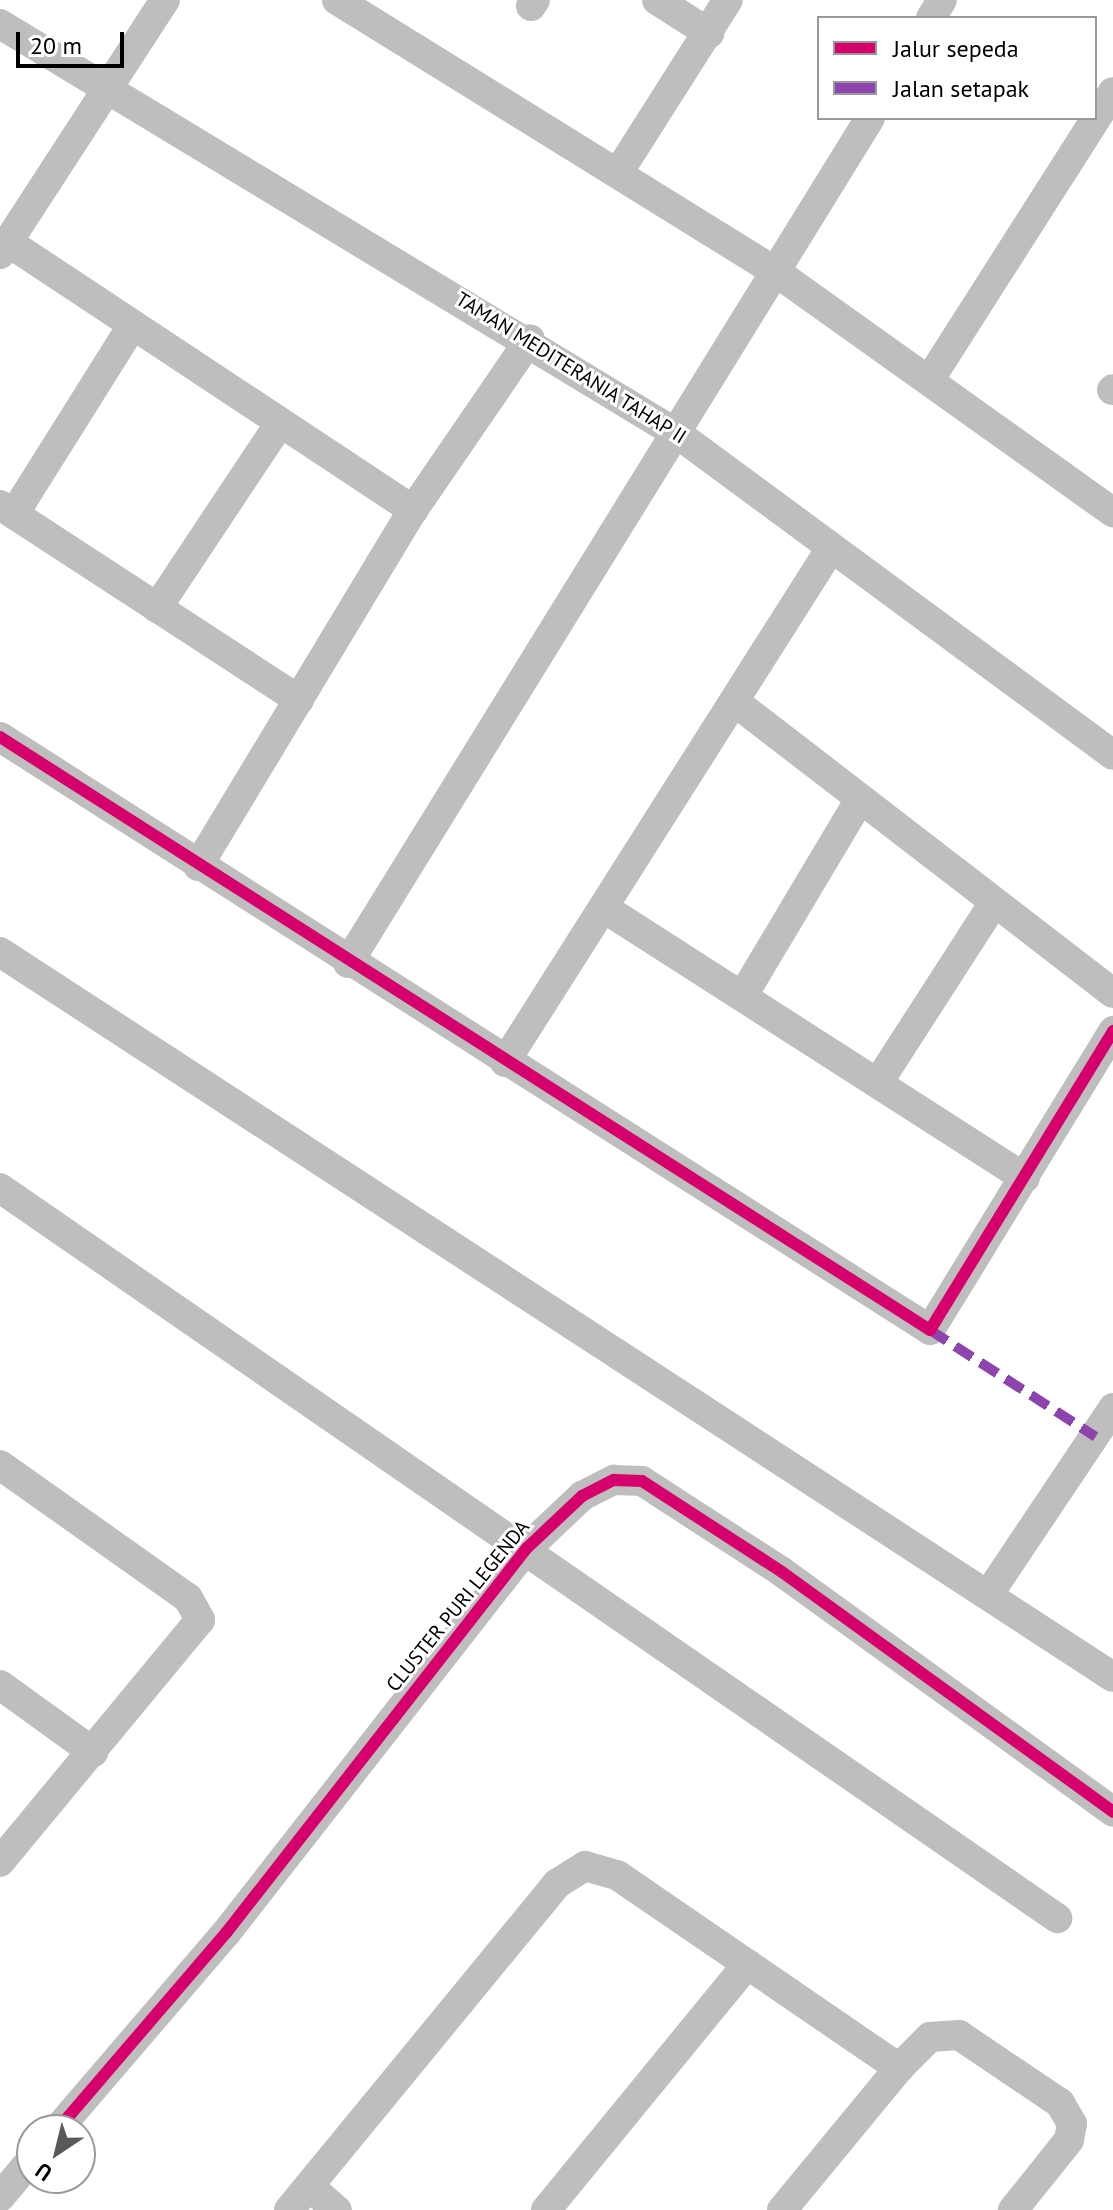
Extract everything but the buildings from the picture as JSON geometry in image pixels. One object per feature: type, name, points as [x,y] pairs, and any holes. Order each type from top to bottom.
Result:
[{"type":"street","points":[[165,0],[4,248],[132,326],[413,510]]},
{"type":"street","points":[[657,0],[709,33]]},
{"type":"street","points":[[618,173],[728,0]]},
{"type":"street","points":[[342,1],[776,272],[1113,512]]},
{"type":"street","name":"TAMAN MEDITERANIA TAHAP II","points":[[0,24],[108,92],[530,339],[679,435],[1113,755]]},
{"type":"street","points":[[1097,117],[1113,92]]},
{"type":"street","points":[[348,963],[679,435],[869,120]]},
{"type":"street","points":[[930,379],[1095,120]]},
{"type":"street","points":[[132,326],[7,509],[299,700]]},
{"type":"street","points":[[198,866],[413,510],[530,339]]},
{"type":"street","points":[[157,608],[280,423]]},
{"type":"street","points":[[505,1062],[831,548]]},
{"type":"street","points":[[735,702],[859,801],[1113,993]]},
{"type":"street","points":[[0,737],[348,963],[930,1330],[1113,1031]]},
{"type":"street","points":[[745,992],[859,801]]},
{"type":"street","points":[[879,1081],[993,904]]},
{"type":"street","points":[[604,908],[745,992],[1025,1178]]},
{"type":"street","points":[[0,952],[1113,1677]]},
{"type":"street","points":[[0,1188],[527,1548],[1057,1918]]},
{"type":"street","points":[[988,1595],[1113,1408]]},
{"type":"street","points":[[0,1465],[200,1611],[191,1637],[0,1862]]},
{"type":"street","name":"CLUSTER PURI LEGENDA","points":[[71,2114],[226,1933],[527,1548],[600,1485],[642,1481],[782,1572],[1113,1812]]},
{"type":"street","points":[[0,1685],[93,1752]]},
{"type":"street","points":[[289,2210],[570,1873],[598,1867],[617,1875],[899,2068]]},
{"type":"street","points":[[546,2210],[747,1964]]},
{"type":"street","points":[[782,2210],[899,2068],[930,2037],[959,2035],[1060,2103],[1072,2124],[1069,2140],[1013,2210]]},
{"type":"street","points":[[0,2197],[16,2178]]},
{"type":"street","points":[[309,2186],[337,2210]]},
{"type":"marked path","points":[[930,1330],[1096,1437]]},
{"type":"cycle path","points":[[0,737],[930,1330],[1113,1031]]},
{"type":"cycle path","points":[[71,2114],[226,1933],[527,1548],[582,1496],[614,1480],[642,1481],[782,1572],[1113,1812]]}]
